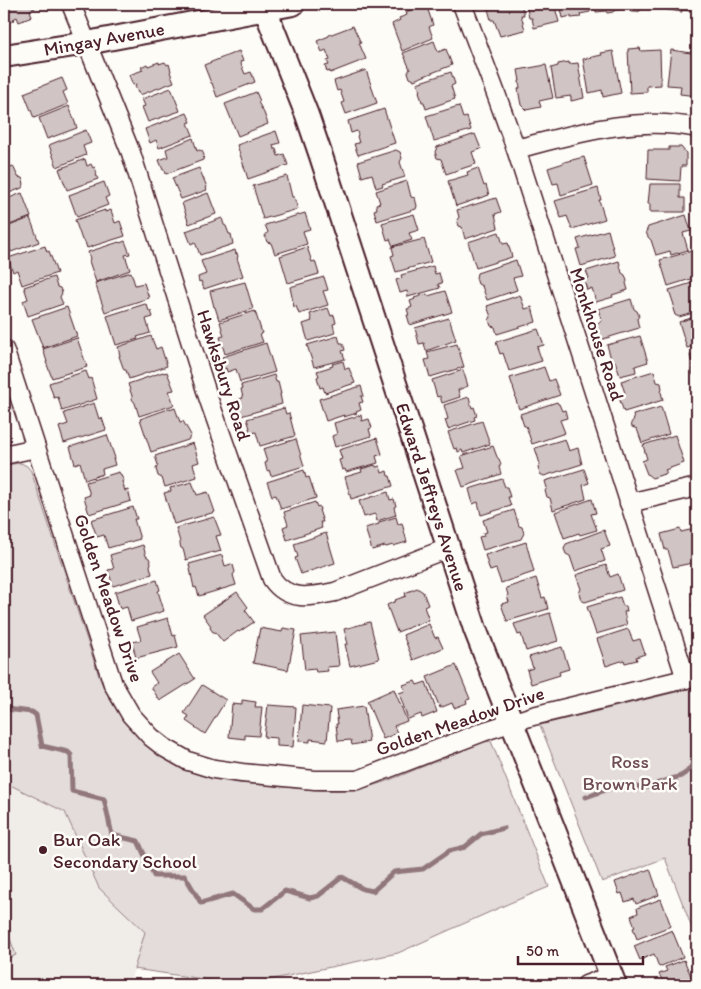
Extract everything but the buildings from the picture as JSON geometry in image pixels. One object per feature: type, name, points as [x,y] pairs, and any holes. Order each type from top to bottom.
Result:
[{"type":"street","name":"Hawksbury Road","points":[[71,4],[131,154],[209,400],[272,580],[278,588],[298,596],[307,597],[327,594],[448,548]]},
{"type":"street","name":"Mingay Avenue","points":[[4,56],[87,44],[264,7],[293,4]]},
{"type":"street","name":"Monkhouse Road","points":[[462,4],[516,149],[629,503],[692,678]]},
{"type":"street","name":"Edward Jeffreys Avenue","points":[[264,7],[307,115],[321,156],[475,629],[613,980]]},
{"type":"street","points":[[516,149],[624,125],[647,123],[697,128]]},
{"type":"street","name":"Golden Meadow Drive","points":[[4,349],[113,684],[131,715],[151,737],[165,748],[188,761],[214,769],[314,780],[358,780],[488,730],[537,715],[692,678]]},
{"type":"street","points":[[4,455],[36,448]]},
{"type":"street","points":[[629,503],[697,487]]},
{"type":"street","points":[[586,985],[613,980]]},
{"type":"shaded area","name":"Bur Oak Secondary School","points":[[4,783],[65,812],[99,888],[145,932],[129,985],[4,985]]},
{"type":"green space","points":[[21,463],[31,471],[100,679],[120,715],[145,744],[177,766],[223,781],[331,790],[363,788],[379,784],[484,742],[491,741],[549,887],[398,953],[244,985],[134,969],[145,932],[99,888],[65,812],[4,782],[4,465]]},
{"type":"green space","name":"Ross Brown Park","points":[[697,687],[697,941],[665,858],[602,882],[540,725]]},
{"type":"green space","points":[[4,923],[16,955],[4,960]]},
{"type":"waterway","points":[[4,673],[5,709],[32,712],[36,715],[42,746],[68,752],[71,755],[72,791],[104,799],[112,835],[138,841],[154,876],[185,876],[201,903],[233,894],[254,909],[262,909],[285,891],[310,898],[318,896],[342,877],[363,889],[373,891],[394,872],[423,869],[449,851],[465,847],[481,834],[504,828]]},
{"type":"waterway","points":[[586,797],[620,785],[644,788],[681,776],[687,772],[697,759]]},
{"type":"place","name":"Bur Oak Secondary School","points":[[43,850]]}]
